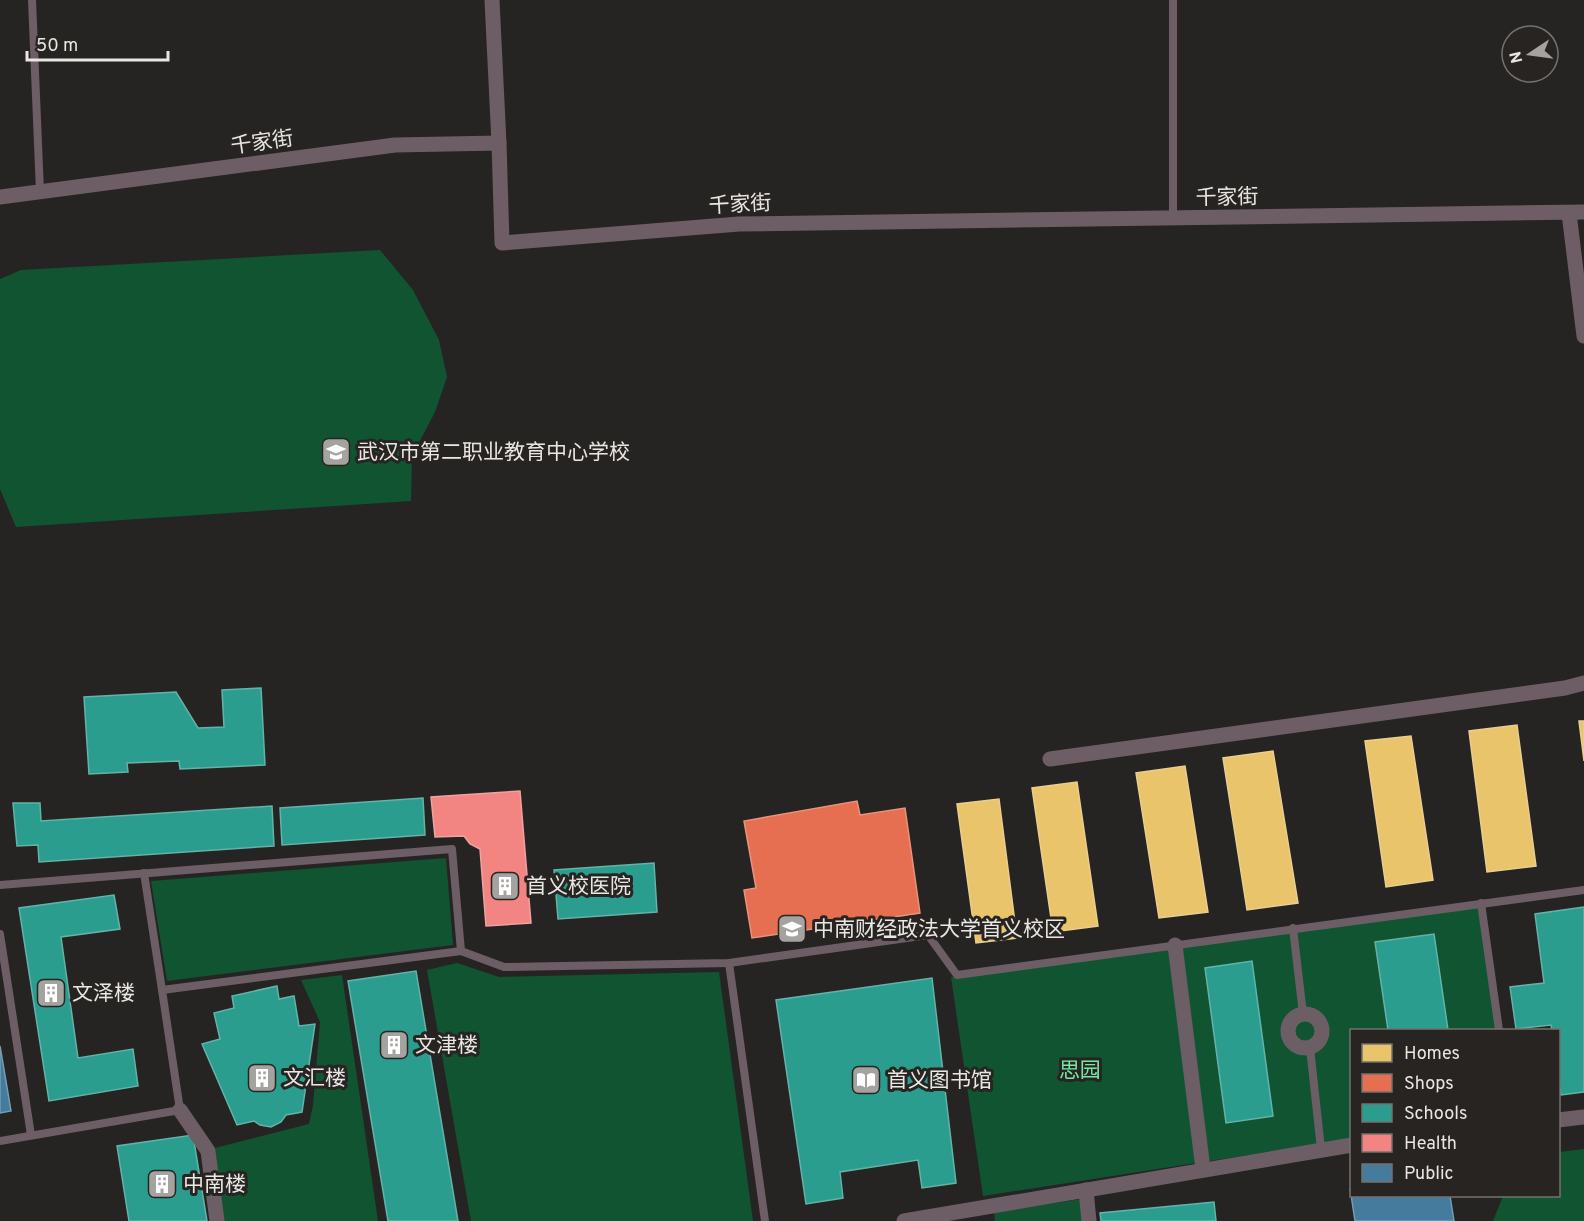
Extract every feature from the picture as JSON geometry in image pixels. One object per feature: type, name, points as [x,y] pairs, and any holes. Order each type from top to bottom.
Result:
[{"type":"street","points":[[492,0],[499,143]]},
{"type":"street","name":"千家街","points":[[0,197],[395,145],[499,143],[502,243],[739,224],[1577,212]]},
{"type":"street","points":[[1577,212],[1584,336]]},
{"type":"street","points":[[1050,759],[1545,691],[1584,683]]},
{"type":"street","points":[[1175,945],[1203,1169]]},
{"type":"street","points":[[1303,1014],[1316,1018],[1322,1029],[1318,1042],[1310,1048],[1294,1045],[1288,1035],[1293,1019],[1303,1014]]},
{"type":"street","points":[[180,1110],[208,1151],[217,1221]]},
{"type":"street","points":[[1560,1120],[1584,1117]]},
{"type":"street","points":[[904,1221],[990,1214],[1086,1190],[1350,1145]]},
{"type":"street","points":[[1086,1190],[1089,1221]]},
{"type":"lane","points":[[32,0],[40,192]]},
{"type":"lane","points":[[1173,0],[1173,219]]},
{"type":"lane","points":[[0,885],[452,849],[461,951]]},
{"type":"lane","points":[[0,1141],[180,1110],[144,873]]},
{"type":"lane","points":[[162,990],[461,951],[504,967],[729,963],[928,935],[957,975],[1584,890]]},
{"type":"lane","points":[[1481,903],[1499,1029]]},
{"type":"lane","points":[[1293,928],[1303,1014]]},
{"type":"lane","points":[[0,934],[32,1135]]},
{"type":"lane","points":[[729,963],[765,1221]]},
{"type":"lane","points":[[1310,1048],[1322,1149]]},
{"type":"green space","points":[[380,250],[413,290],[439,340],[447,377],[435,412],[412,456],[411,501],[16,527],[0,489],[0,279],[21,270]]},
{"type":"green space","points":[[446,858],[453,945],[167,981],[151,881]]},
{"type":"green space","name":"思园","points":[[1481,903],[1496,1029],[1350,1029],[1350,1139],[983,1196],[951,977]]},
{"type":"green space","points":[[457,963],[499,977],[719,972],[753,1221],[471,1221],[427,970]]},
{"type":"green space","points":[[342,975],[378,1221],[223,1221],[215,1148],[309,1124],[313,1105],[320,1022],[301,980]]},
{"type":"green space","points":[[1584,1149],[1584,1221],[1493,1221],[1503,1197],[1560,1197],[1560,1152]]},
{"type":"green space","points":[[1082,1199],[1085,1221],[995,1221],[994,1212]]},
{"type":"building: Homes","points":[[1579,721],[1584,721],[1584,761]]},
{"type":"building: Homes","points":[[1517,725],[1536,866],[1487,872],[1469,731]]},
{"type":"building: Homes","points":[[1411,736],[1433,880],[1386,887],[1365,741]]},
{"type":"building: Homes","points":[[1273,751],[1298,903],[1247,910],[1223,758]]},
{"type":"building: Homes","points":[[1185,766],[1208,912],[1159,918],[1136,773]]},
{"type":"building: Homes","points":[[1077,782],[1098,926],[1053,932],[1032,788]]},
{"type":"building: Homes","points":[[999,799],[1017,938],[976,943],[957,804]]},
{"type":"building: Shops","points":[[857,801],[860,815],[905,808],[920,913],[752,938],[744,890],[756,888],[744,821]]},
{"type":"building: Schools","points":[[261,688],[265,765],[180,769],[179,761],[127,763],[128,772],[89,774],[84,697],[176,692],[198,728],[224,727],[222,690]]},
{"type":"building: Schools","points":[[423,798],[425,835],[282,845],[280,808]]},
{"type":"building: Schools","points":[[13,803],[40,803],[41,821],[272,806],[274,846],[39,862],[38,845],[17,846]]},
{"type":"building: Schools","points":[[654,863],[657,912],[558,919],[554,870]]},
{"type":"building: Schools","name":"文泽楼","points":[[114,895],[120,929],[61,937],[78,1058],[133,1049],[138,1086],[49,1101],[19,908]]},
{"type":"building: Schools","points":[[1584,907],[1584,1092],[1561,1095],[1560,1029],[1552,1029],[1551,1025],[1516,1029],[1510,987],[1544,983],[1535,914]]},
{"type":"building: Schools","points":[[1434,934],[1448,1029],[1388,1029],[1375,942]]},
{"type":"building: Schools","points":[[1252,961],[1273,1116],[1226,1123],[1205,968]]},
{"type":"building: Schools","name":"文津楼","points":[[416,971],[458,1221],[388,1221],[348,981]]},
{"type":"building: Schools","name":"首义图书馆","points":[[932,978],[956,1183],[922,1188],[918,1160],[840,1172],[843,1198],[806,1204],[776,1000]]},
{"type":"building: Schools","name":"文汇楼","points":[[277,986],[279,999],[294,996],[299,1026],[315,1024],[302,1112],[286,1115],[281,1122],[271,1127],[254,1121],[237,1125],[202,1044],[220,1039],[214,1013],[234,1008],[232,996]]},
{"type":"building: Schools","name":"中南楼","points":[[193,1135],[207,1221],[129,1221],[117,1146]]},
{"type":"building: Schools","points":[[1214,1202],[1216,1221],[1101,1221],[1100,1213]]},
{"type":"building: Health","name":"首义校医院","points":[[520,791],[531,923],[486,926],[480,849],[470,844],[464,836],[435,837],[431,797]]},
{"type":"building: Public","points":[[0,1046],[11,1111],[0,1113]]},
{"type":"building: Public","points":[[1351,1197],[1450,1197],[1454,1221],[1355,1221]]},
{"type":"place","name":"武汉市第二职业教育中心学校","points":[[336,452]]},
{"type":"place","name":"首义校医院","points":[[505,886]]},
{"type":"place","name":"中南财经政法大学首义校区","points":[[792,929]]},
{"type":"place","name":"文泽楼","points":[[51,993]]},
{"type":"place","name":"文津楼","points":[[394,1045]]},
{"type":"place","name":"文汇楼","points":[[262,1078]]},
{"type":"place","name":"首义图书馆","points":[[866,1080]]},
{"type":"place","name":"中南楼","points":[[162,1184]]}]
